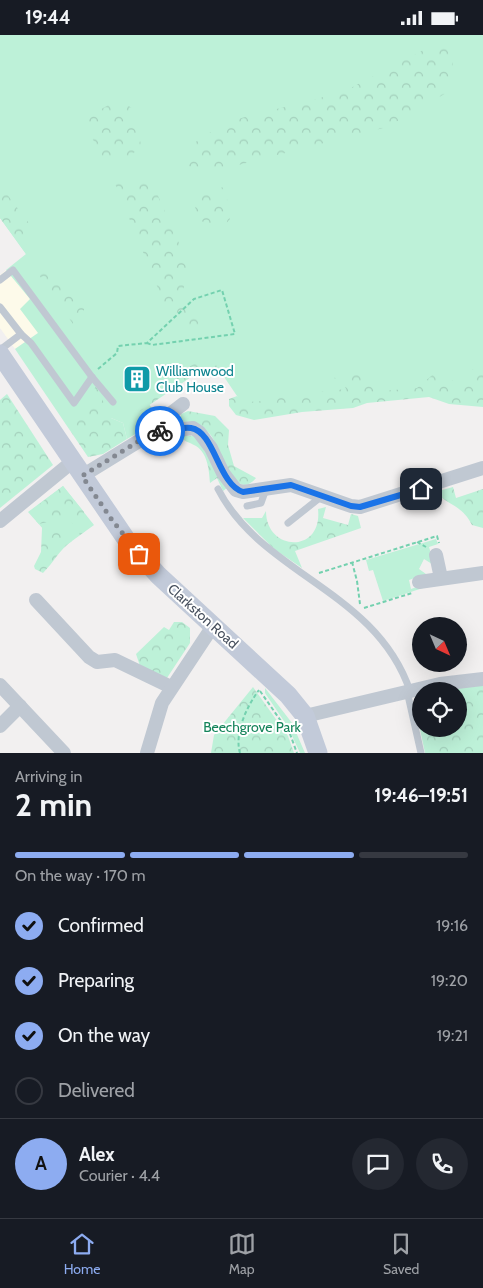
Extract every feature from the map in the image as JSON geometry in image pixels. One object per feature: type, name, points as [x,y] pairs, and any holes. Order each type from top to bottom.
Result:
[{"type":"main road","name":"Clarkston Road","points":[[0,352],[115,525],[158,575],[276,682],[305,716],[318,753]]},
{"type":"street","points":[[172,430],[170,414],[183,404]]},
{"type":"street","points":[[0,521],[77,469],[152,433],[172,430],[193,428],[199,432],[236,490],[243,492],[291,485],[351,506],[360,507],[483,468]]},
{"type":"street","points":[[436,555],[441,578]]},
{"type":"street","points":[[417,587],[441,578],[483,573]]},
{"type":"street","points":[[36,600],[89,657],[98,662],[115,660],[171,687]]},
{"type":"street","points":[[147,753],[156,715],[171,687],[214,626]]},
{"type":"street","points":[[305,716],[440,683],[483,679]]},
{"type":"street","points":[[0,685],[64,753]]},
{"type":"street","points":[[0,726],[20,706]]},
{"type":"lane","points":[[0,280],[13,270],[113,402]]},
{"type":"lane","points":[[0,307],[21,334],[31,343],[74,403],[91,375]]},
{"type":"lane","points":[[0,352],[21,334]]},
{"type":"lane","points":[[218,489],[236,515],[266,546],[341,600],[377,633],[399,662],[408,691],[421,753]]},
{"type":"lane","points":[[247,506],[261,503],[266,489]]},
{"type":"lane","points":[[288,523],[323,495]]},
{"type":"path","points":[[91,375],[117,353],[118,346],[147,343],[152,345],[235,334],[222,290],[194,299],[147,343]]},
{"type":"path","points":[[314,574],[417,542]]},
{"type":"path","points":[[352,562],[357,581],[360,609],[417,587]]},
{"type":"path","points":[[240,753],[238,742],[249,704],[259,689],[290,734],[297,753]]},
{"type":"shaded area","points":[[6,270],[31,299],[38,333],[15,349],[0,328],[0,275]]},
{"type":"green space","points":[[0,35],[483,35],[483,384],[248,407],[237,396],[218,368],[206,367],[149,404],[155,413],[158,426],[139,432],[127,439],[123,423],[111,418],[69,429],[15,349],[38,333],[20,309],[30,299],[6,270],[26,254],[0,218]]},
{"type":"green space","points":[[450,36],[453,70],[448,92],[387,127],[215,171],[187,166],[191,145],[226,122],[343,92]]},
{"type":"green space","points":[[119,99],[133,109],[141,145],[131,156],[105,161],[82,120]]},
{"type":"green space","points":[[113,179],[151,180],[187,261],[183,296],[205,327],[190,331],[171,320]]},
{"type":"green space","points":[[0,185],[31,226],[27,235],[26,254],[0,218]]},
{"type":"green space","points":[[222,187],[226,192],[230,219],[223,227],[208,225],[197,218],[196,199],[204,190],[211,194]]},
{"type":"green space","points":[[45,263],[84,305],[84,329],[73,324],[35,269]]},
{"type":"green space","points":[[200,361],[214,362],[218,368],[206,367],[133,416],[129,411],[173,382],[170,378],[172,374]]},
{"type":"green space","points":[[483,363],[483,407],[449,404],[429,397],[367,403],[353,408],[302,412],[254,420],[236,415],[229,406],[229,399],[237,396],[247,402],[264,401],[277,393],[289,395],[346,389],[343,382],[334,378],[356,369],[366,372],[372,384],[382,391],[417,388],[437,371],[445,372],[454,381],[468,382],[471,370]]},
{"type":"green space","points":[[96,386],[111,418],[123,423],[127,439],[103,454],[88,457],[69,429],[82,412]]},
{"type":"green space","points":[[7,394],[53,465],[0,508],[0,400]]},
{"type":"green space","points":[[188,411],[215,416],[229,430],[228,445],[234,466],[256,478],[248,484],[241,484],[234,479],[214,439],[209,433],[196,425],[180,421],[181,414]]},
{"type":"green space","points":[[179,435],[195,436],[200,440],[227,488],[223,491],[217,478],[210,483],[207,463],[203,453]]},
{"type":"green space","points":[[63,486],[94,525],[61,549],[28,512]]},
{"type":"green space","points":[[63,486],[84,512],[83,527],[85,531],[80,535],[71,521],[52,521],[39,524],[36,521],[40,516],[39,511],[33,509]]},
{"type":"green space","points":[[453,487],[456,498],[483,489],[483,528],[472,525],[460,509],[435,492]]},
{"type":"green space","points":[[326,507],[323,518],[348,525],[351,514],[358,516],[361,528],[295,551],[302,568],[274,549],[243,518],[262,518],[266,511],[268,525],[275,534],[284,540],[294,542],[304,540],[312,534],[317,524],[318,509]]},
{"type":"green space","points":[[62,526],[67,529],[72,541],[43,573],[35,569],[34,566],[41,552],[42,528]]},
{"type":"green space","points":[[436,539],[438,544],[429,547],[433,560],[432,564],[424,559],[419,569],[426,574],[409,580],[411,589],[422,585],[423,588],[383,601],[373,570],[369,571],[366,560]]},
{"type":"green space","points":[[174,622],[182,622],[190,628],[190,643],[165,681],[141,669],[136,654],[164,627],[169,630]]},
{"type":"green space","points":[[483,684],[483,753],[425,753],[422,737],[467,737],[467,686]]},
{"type":"green space","name":"Beechgrove Park","points":[[253,687],[288,736],[294,753],[211,753],[214,735]]},
{"type":"green space","points":[[265,688],[292,723],[305,753],[300,753],[288,727],[265,693]]},
{"type":"way so far","points":[[139,554],[112,520],[82,476],[152,433],[160,431]]},
{"type":"place","name":"Williamwood Club House","points":[[137,379]]},
{"type":"route","points":[[160,431],[193,428],[199,432],[211,448],[224,473],[236,490],[243,492],[291,485],[351,506],[360,507],[421,489]]}]
